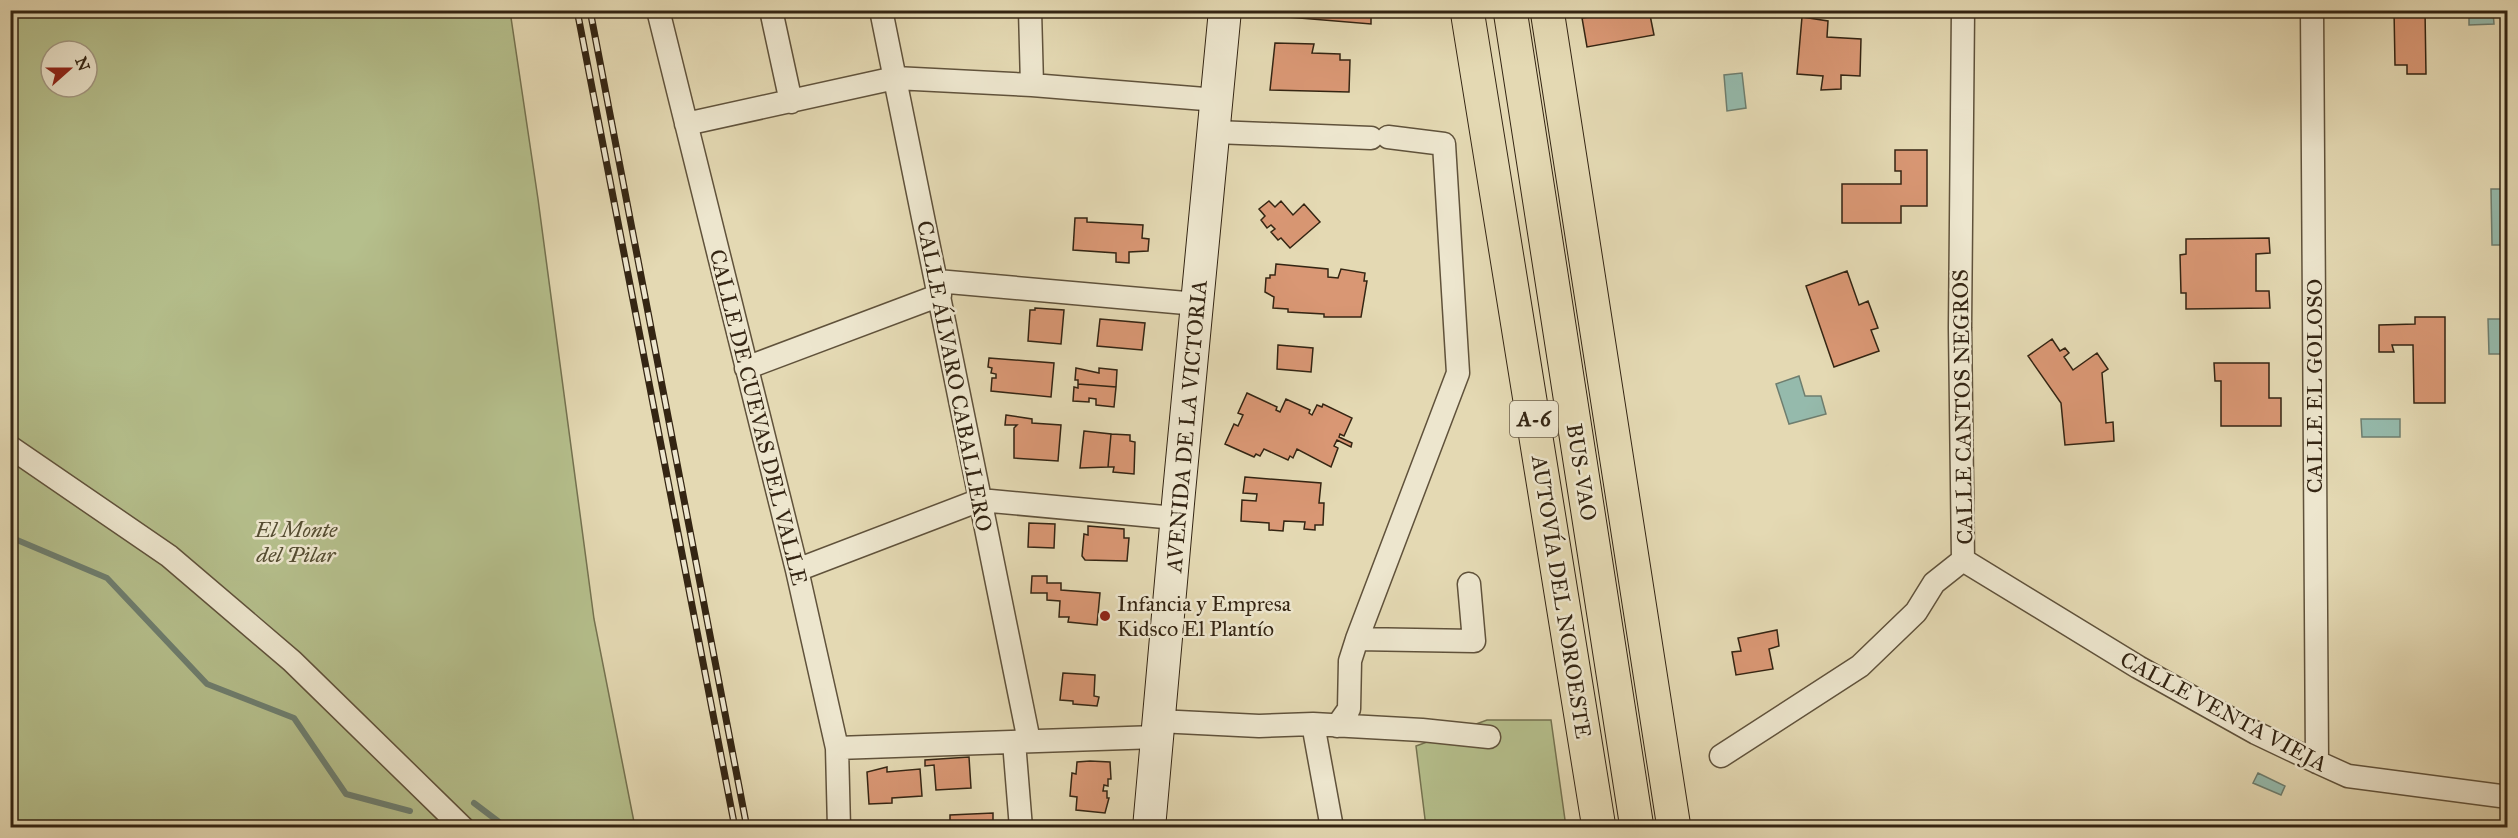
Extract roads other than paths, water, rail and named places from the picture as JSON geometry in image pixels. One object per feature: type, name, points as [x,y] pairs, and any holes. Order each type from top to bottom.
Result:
[{"type":"highway","name":"AUTOVÍA DEL NOROESTE","points":[[1467,10],[1599,828]]},
{"type":"highway","points":[[1500,10],[1529,137]]},
{"type":"highway","name":"BUS-VAO","points":[[1510,10],[1637,828]]},
{"type":"highway","points":[[1547,10],[1674,828]]},
{"type":"street","name":"CALLE DE CUEVAS DEL VALLE","points":[[658,10],[797,570],[837,748],[839,828]]},
{"type":"street","points":[[771,10],[791,102]]},
{"type":"street","name":"CALLE ÁLVARO CABALLERO","points":[[881,10],[980,500],[1021,742],[1020,828]]},
{"type":"street","points":[[1030,10],[1032,85]]},
{"type":"street","name":"AVENIDA DE LA VICTORIA","points":[[1149,828],[1169,624],[1174,518],[1215,132],[1225,10]]},
{"type":"street","name":"CALLE CANTOS NEGROS","points":[[1721,756],[1860,666],[1916,612],[1934,583],[1963,560],[1960,328],[1963,10]]},
{"type":"street","name":"CALLE EL GOLOSO","points":[[2312,10],[2317,762]]},
{"type":"street","points":[[686,124],[895,78],[1032,85],[1217,100]]},
{"type":"street","points":[[1215,132],[1379,138],[1444,144],[1458,373],[1357,639],[1350,661],[1349,709],[1337,726]]},
{"type":"street","points":[[746,368],[938,288],[1197,304]]},
{"type":"street","points":[[10,447],[169,556],[292,661],[463,828]]},
{"type":"street","points":[[797,570],[980,500],[1174,518]]},
{"type":"street","name":"CALLE VENTA VIEJA","points":[[1963,560],[2138,667],[2256,733],[2348,776],[2508,797]]},
{"type":"street","points":[[1357,639],[1474,641],[1469,584]]},
{"type":"street","points":[[837,748],[1021,742],[1157,729],[1313,724],[1422,730],[1489,737]]},
{"type":"street","points":[[1313,724],[1332,828]]},
{"type":"waterway","points":[[10,537],[107,578],[207,684],[294,718],[346,794],[410,811]]},
{"type":"waterway","points":[[474,803],[507,828]]},
{"type":"railway","points":[[577,10],[735,828]]},
{"type":"railway","points":[[590,10],[747,828]]},
{"type":"place","name":"Infancia y Empresa Kidsco El Plantío","points":[[1105,616]]},
{"type":"park label","name":"El Monte del Pilar","points":[[296,542]]}]
